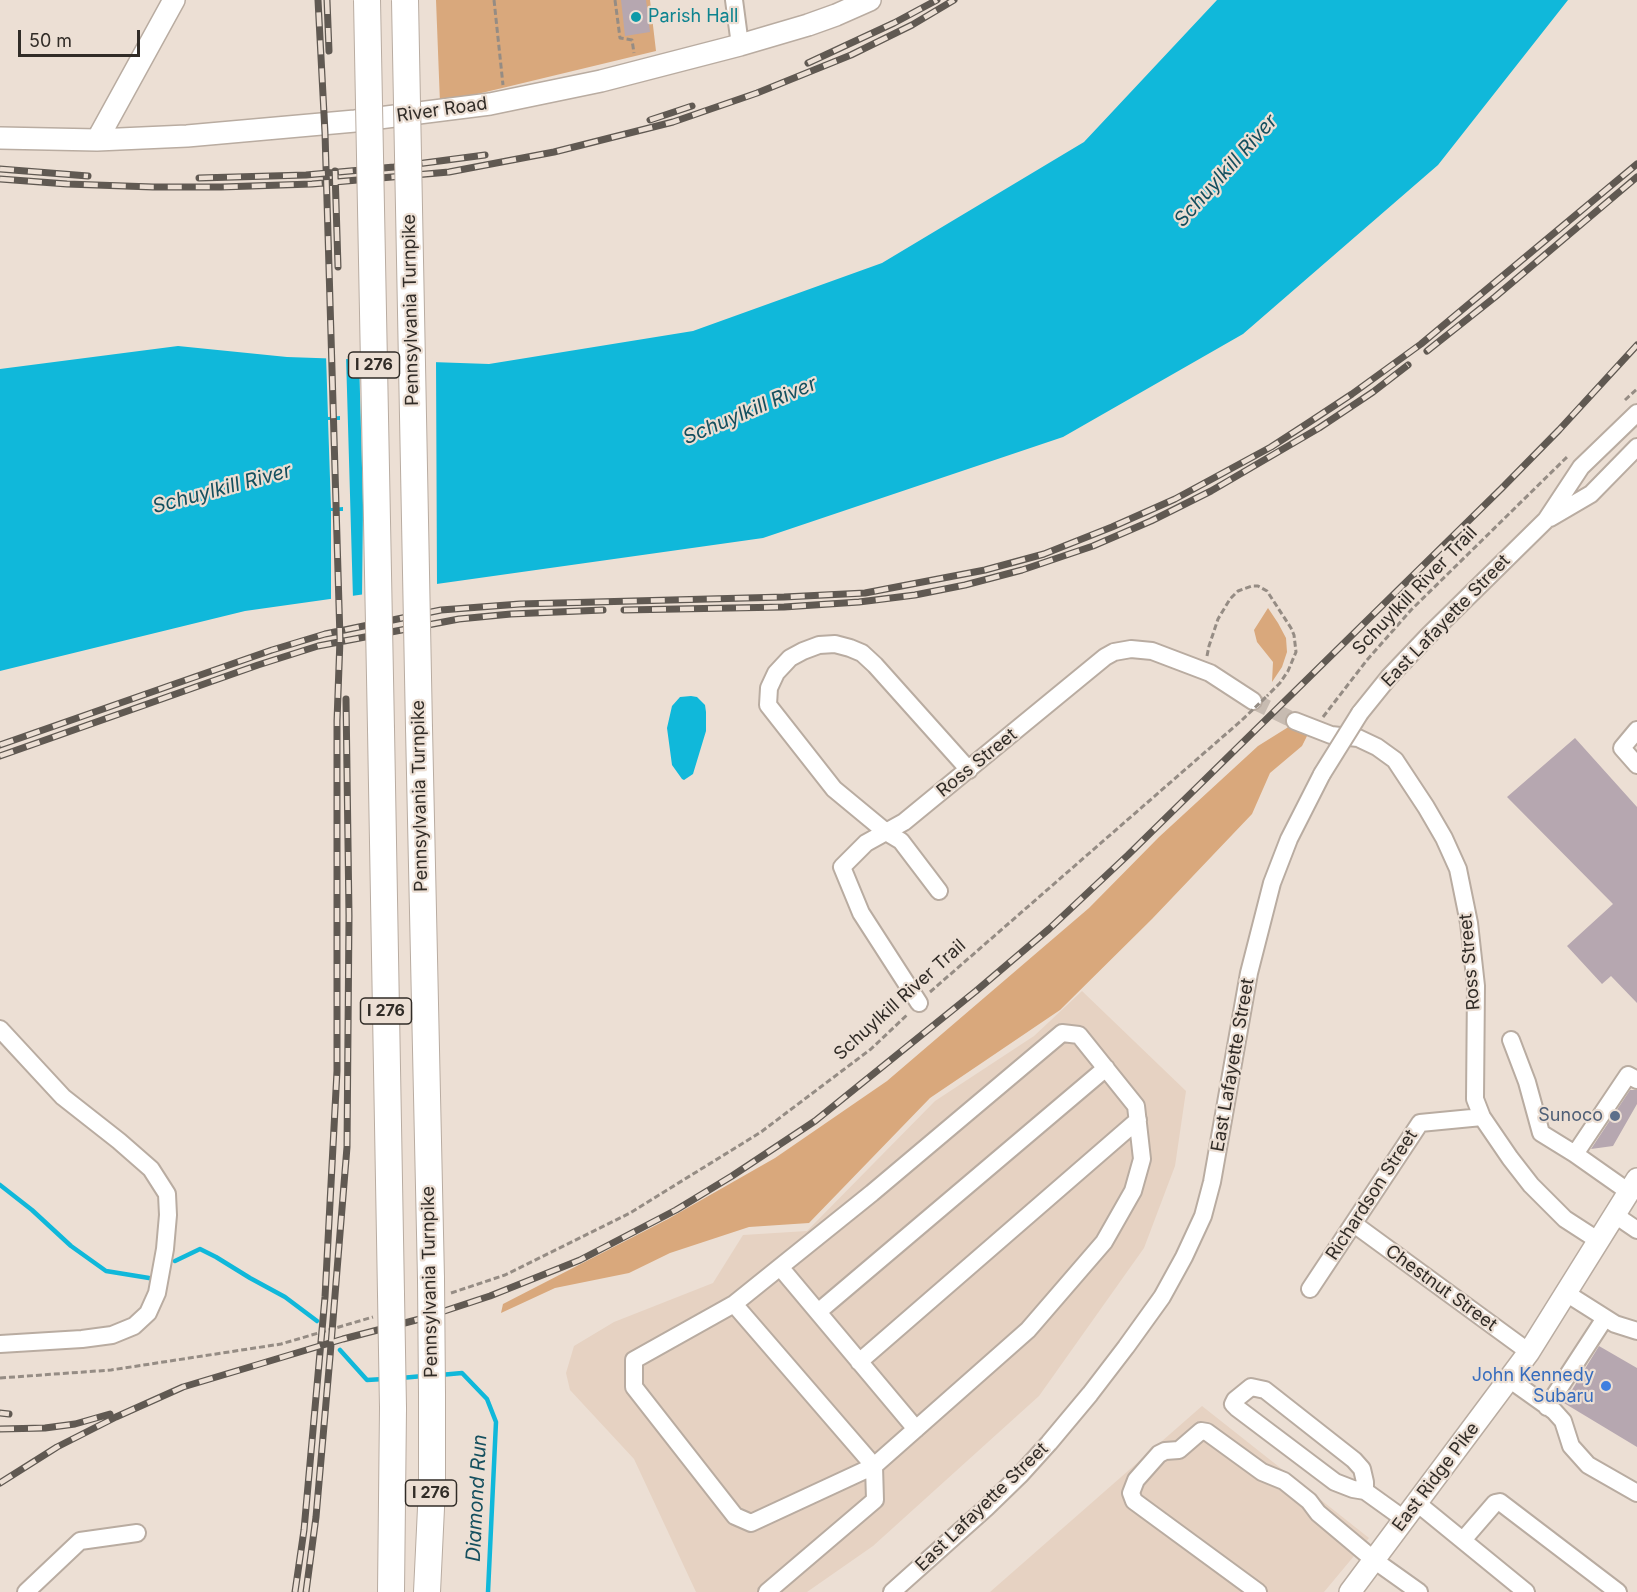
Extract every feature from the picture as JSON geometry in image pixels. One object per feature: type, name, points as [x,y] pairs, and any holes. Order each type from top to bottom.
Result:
[{"type":"highway","name":"I 276","points":[[367,0],[381,729],[386,1304],[393,1408],[391,1592]]},
{"type":"highway","name":"Pennsylvania Turnpike","points":[[405,0],[419,728],[439,1286],[432,1394],[432,1487],[427,1592]]},
{"type":"main road","points":[[97,140],[174,0]]},
{"type":"main road","name":"River Road","points":[[0,138],[97,140],[187,136],[355,121],[504,101],[601,81],[740,45],[826,18],[870,0]]},
{"type":"main road","name":"East Ridge Pike","points":[[1350,1592],[1529,1352],[1633,1185]]},
{"type":"street","points":[[734,0],[740,45]]},
{"type":"street","name":"East Lafayette Street","points":[[892,1592],[986,1508],[1049,1443],[1126,1347],[1162,1297],[1184,1257],[1203,1216],[1212,1182],[1249,973],[1272,883],[1289,839],[1322,774],[1360,713],[1389,677],[1428,636],[1546,520],[1581,467],[1637,413]]},
{"type":"street","name":"East Lafayette Street","points":[[1546,520],[1591,494],[1637,447]]},
{"type":"street","points":[[939,891],[901,842],[834,789],[768,705],[769,688],[776,674],[790,658],[803,651],[819,645],[835,644],[850,648],[862,653],[875,665],[969,770]]},
{"type":"street","name":"Ross Street","points":[[919,1003],[861,913],[842,867],[866,843],[904,822],[1114,652],[1145,649],[1210,673],[1260,698]]},
{"type":"street","name":"Ross Street","points":[[1295,721],[1332,735],[1358,738],[1377,747],[1395,760],[1426,807],[1458,869],[1469,923],[1476,986],[1475,1099],[1482,1118],[1532,1185],[1565,1218],[1599,1241]]},
{"type":"street","points":[[1637,730],[1622,748],[1637,765]]},
{"type":"street","points":[[0,1029],[63,1097],[151,1169],[167,1194],[168,1215],[165,1250],[157,1293],[148,1313],[134,1326],[112,1335],[82,1340],[0,1344]]},
{"type":"street","points":[[1062,1033],[1079,1035],[1106,1068],[1136,1106],[1142,1159],[1133,1191],[1104,1242],[1028,1330],[874,1466],[752,1523],[735,1516],[634,1387],[634,1360],[735,1304],[881,1186],[1062,1033]]},
{"type":"street","points":[[1511,1040],[1527,1082],[1541,1133],[1633,1185]]},
{"type":"street","points":[[818,1312],[1106,1068]]},
{"type":"street","points":[[1575,1154],[1628,1075],[1637,1080]]},
{"type":"street","name":"Richardson Street","points":[[1310,1289],[1420,1123],[1482,1118]]},
{"type":"street","points":[[860,1362],[1138,1120]]},
{"type":"street","points":[[1615,1215],[1637,1230]]},
{"type":"street","name":"Chestnut Street","points":[[1354,1224],[1529,1352]]},
{"type":"street","points":[[780,1267],[916,1429]]},
{"type":"street","points":[[1566,1293],[1605,1318],[1637,1331]]},
{"type":"street","points":[[735,1304],[874,1466],[875,1500],[767,1592]]},
{"type":"street","points":[[1547,1407],[1605,1318]]},
{"type":"street","points":[[1509,1379],[1563,1421],[1571,1446],[1583,1460],[1637,1493]]},
{"type":"street","points":[[1365,1491],[1362,1469],[1354,1460],[1264,1390],[1251,1387],[1235,1400],[1233,1404],[1237,1408],[1335,1482],[1365,1491],[1410,1511],[1463,1540],[1526,1592]]},
{"type":"street","points":[[1258,1592],[1134,1501],[1131,1492],[1136,1480],[1159,1455],[1165,1451],[1179,1450],[1201,1431],[1207,1432],[1262,1472],[1284,1481],[1310,1501],[1318,1513],[1374,1560],[1419,1592]]},
{"type":"street","points":[[1463,1540],[1495,1503],[1500,1502],[1618,1592]]},
{"type":"street","points":[[26,1592],[81,1541],[137,1533]]},
{"type":"path","points":[[494,0],[504,101]]},
{"type":"path","points":[[615,0],[620,38],[632,40],[634,57]]},
{"type":"path","name":"Schuylkill River Trail","points":[[1315,729],[1338,695],[1404,618],[1518,504]]},
{"type":"path","name":"Schuylkill River Trail","points":[[439,1286],[505,1275],[630,1213],[761,1132],[871,1049],[946,977],[1242,720],[1260,698],[1280,683],[1296,652],[1295,642],[1291,628],[1267,591],[1257,586],[1244,588],[1225,605],[1209,646],[1207,666],[1210,673]]},
{"type":"path","points":[[0,1378],[111,1370],[281,1344],[334,1328],[386,1304]]},
{"type":"shaded area","points":[[436,0],[650,0],[656,51],[440,103]]},
{"type":"shaded area","points":[[1268,608],[1286,638],[1287,652],[1282,667],[1272,682],[1273,662],[1257,642],[1254,630]]},
{"type":"shaded area","points":[[1290,726],[1308,734],[1302,746],[1270,773],[1252,814],[1152,919],[1060,1010],[930,1098],[809,1223],[749,1227],[670,1253],[629,1273],[555,1288],[501,1313],[503,1304],[668,1219],[775,1158],[887,1081],[1089,908],[1159,837],[1258,746]]},
{"type":"shaded area","points":[[1082,991],[1186,1091],[1175,1166],[1144,1248],[1039,1396],[873,1546],[807,1592],[696,1592],[634,1459],[570,1390],[566,1373],[574,1346],[614,1322],[713,1283],[743,1235],[807,1231],[935,1101],[1034,1036]]},
{"type":"shaded area","points":[[1202,1406],[1369,1538],[1324,1592],[990,1592]]},
{"type":"water","name":"Schuylkill River","points":[[1217,0],[1568,0],[1438,165],[1243,334],[1063,437],[763,538],[245,611],[0,671],[0,369],[178,346],[287,357],[489,364],[693,331],[882,263],[1084,142]]},
{"type":"water","points":[[680,697],[697,697],[705,705],[706,731],[693,774],[684,780],[672,765],[667,728],[672,706]]},
{"type":"pier","points":[[326,355],[346,356],[353,599],[331,602],[331,511],[343,511],[343,507],[331,508],[328,420],[340,420],[340,416],[328,417]]},
{"type":"pier","points":[[359,357],[436,359],[437,587],[362,598],[363,505]]},
{"type":"building","name":"Parish Hall","points":[[621,0],[646,0],[650,32],[625,36]]},
{"type":"building","points":[[1575,738],[1637,807],[1637,1003],[1611,976],[1602,984],[1567,946],[1613,904],[1507,797]]},
{"type":"building","points":[[1630,1090],[1637,1090],[1637,1104],[1613,1146],[1591,1149]]},
{"type":"building","name":"John Kennedy Subaru","points":[[1599,1346],[1637,1368],[1637,1447],[1564,1403]]},
{"type":"waterway","name":"Diamond Run","points":[[0,1185],[32,1210],[71,1246],[106,1271],[149,1278]]},
{"type":"waterway","name":"Diamond Run","points":[[175,1261],[200,1249],[285,1297],[317,1321]]},
{"type":"waterway","name":"Diamond Run","points":[[340,1350],[367,1380],[384,1379]]},
{"type":"waterway","name":"Diamond Run","points":[[440,1375],[462,1373],[487,1399],[496,1422],[488,1592]]},
{"type":"waterway","name":"Diamond Run","points":[[401,1378],[423,1376]]},
{"type":"tunnel","points":[[1253,701],[1295,721]]},
{"type":"railway","points":[[295,1592],[304,1530],[325,1297],[337,1071],[337,721],[340,639],[325,133],[318,0]]},
{"type":"railway","points":[[327,0],[329,51]]},
{"type":"railway","points":[[808,63],[937,0]]},
{"type":"railway","points":[[0,179],[67,184],[221,187],[312,184],[449,172],[554,152],[673,122],[757,93],[851,55],[912,25],[954,0]]},
{"type":"railway","points":[[650,120],[692,106]]},
{"type":"railway","points":[[199,178],[306,175],[394,167],[485,155]]},
{"type":"railway","points":[[0,745],[272,650],[325,634],[441,610],[520,604],[865,593],[985,570],[1044,554],[1175,499],[1271,447],[1308,423],[1421,344],[1637,164]]},
{"type":"railway","points":[[0,169],[88,176]]},
{"type":"railway","points":[[335,171],[338,267]]},
{"type":"railway","points":[[1427,351],[1495,297],[1637,177]]},
{"type":"railway","points":[[0,1483],[57,1447],[183,1387],[343,1339],[420,1319],[490,1296],[580,1260],[676,1210],[815,1121],[1049,929],[1128,855],[1502,488],[1637,345]]},
{"type":"railway","points":[[624,610],[784,607],[859,602],[915,595],[1022,570],[1093,546],[1151,521],[1211,491],[1319,428],[1373,392],[1408,365]]},
{"type":"railway","points":[[0,756],[318,646],[459,619],[603,610]]},
{"type":"railway","points":[[306,1592],[316,1517],[347,1147],[349,916],[346,699]]},
{"type":"railway","points":[[0,1413],[9,1414]]},
{"type":"railway","points":[[0,1429],[45,1428],[75,1424],[110,1414]]},
{"type":"place","name":"Parish Hall","points":[[636,17]]},
{"type":"place","name":"Sunoco","points":[[1615,1116]]},
{"type":"place","name":"John Kennedy Subaru","points":[[1606,1386]]}]
